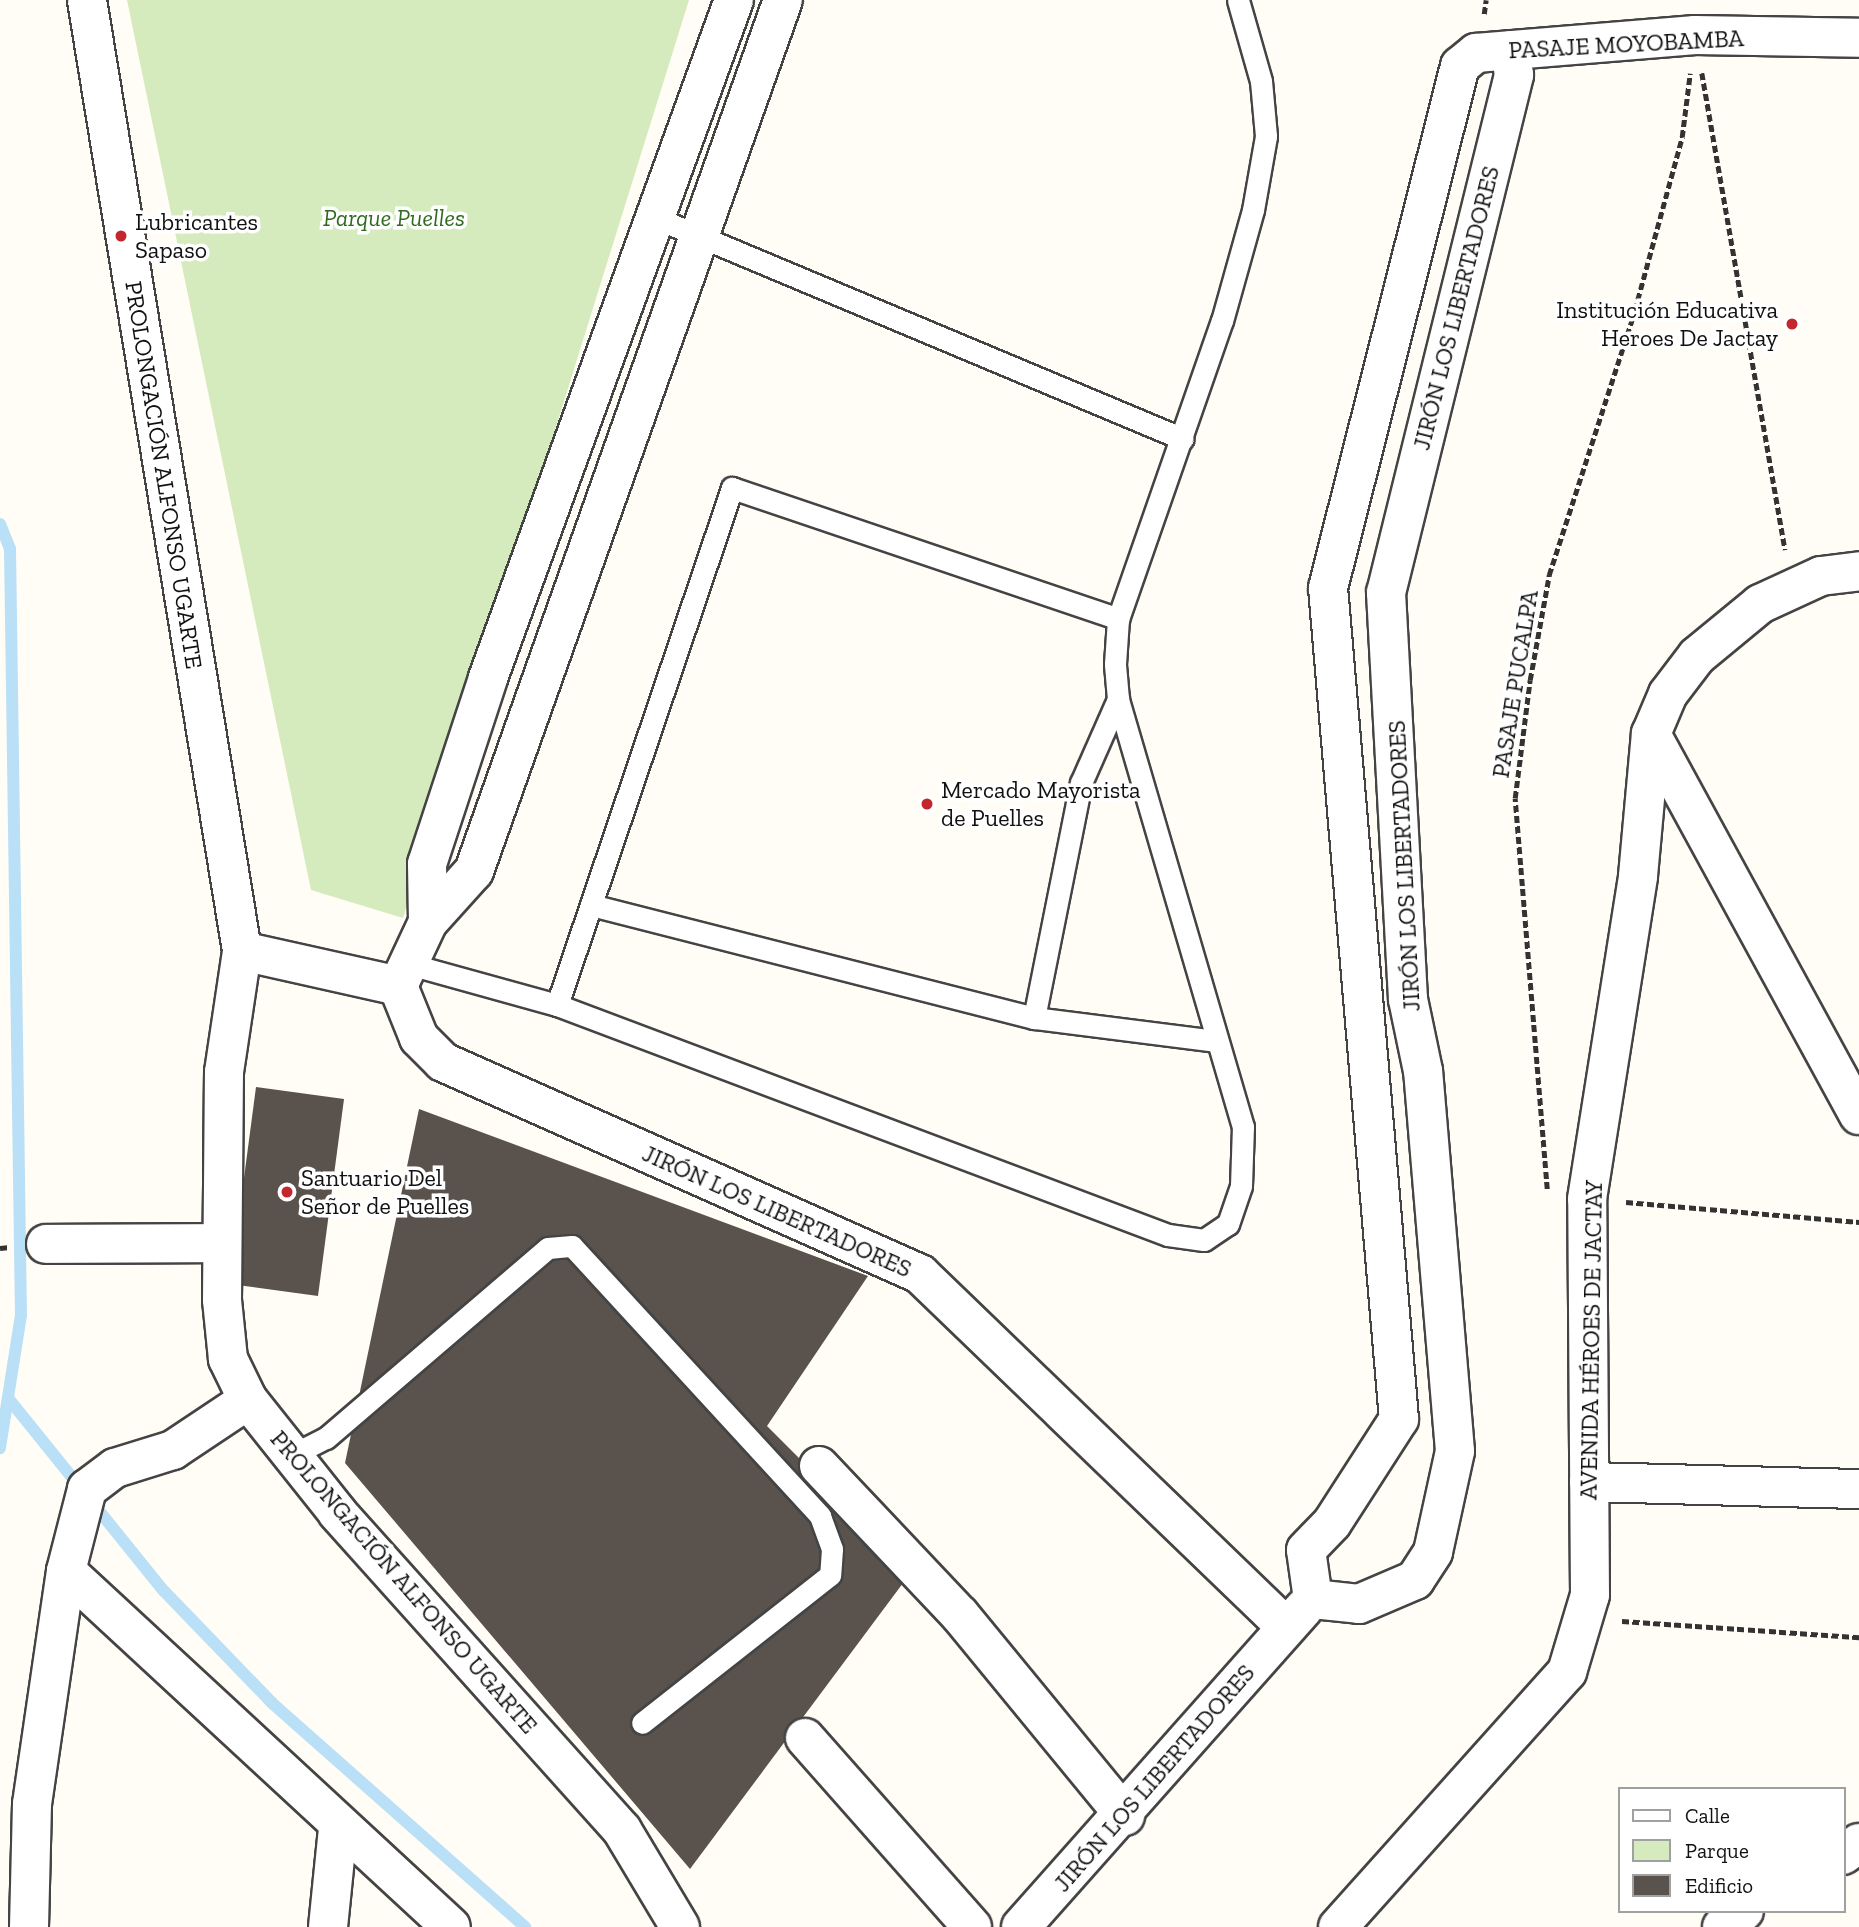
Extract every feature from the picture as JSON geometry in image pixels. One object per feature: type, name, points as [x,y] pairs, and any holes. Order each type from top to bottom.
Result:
[{"type":"street","name":"PROLONGACIÓN ALFONSO UGARTE","points":[[87,0],[242,951],[224,1073],[220,1242],[228,1359],[248,1399],[292,1455],[621,1830],[680,1927]]},
{"type":"street","points":[[428,922],[427,864],[734,0]]},
{"type":"street","points":[[242,951],[403,975],[428,922],[474,871],[783,0]]},
{"type":"street","name":"PASAJE MOYOBAMBA","points":[[1493,51],[1695,35],[1859,38]]},
{"type":"street","name":"JIRÓN LOS LIBERTADORES","points":[[1493,51],[1514,75],[1386,593],[1408,999],[1423,1070],[1455,1451],[1433,1552],[1415,1580],[1359,1604],[1313,1599],[1306,1550],[1332,1523],[1399,1419],[1328,588],[1424,193],[1460,66],[1493,51]]},
{"type":"street","name":"AVENIDA HÉROES DE JACTAY","points":[[1338,1927],[1567,1672],[1590,1595],[1587,1199],[1638,876],[1651,734],[1668,694],[1697,656],[1760,604],[1821,576],[1859,570]]},
{"type":"street","points":[[1651,734],[1855,1099]]},
{"type":"street","name":"JIRÓN LOS LIBERTADORES","points":[[403,975],[419,1038],[443,1062],[920,1274],[1286,1627]]},
{"type":"street","points":[[46,1244],[220,1242]]},
{"type":"street","points":[[29,1927],[32,1804],[66,1571],[87,1489],[115,1468],[183,1444],[248,1399]]},
{"type":"street","points":[[819,1466],[960,1615],[1125,1816]]},
{"type":"street","points":[[1589,1482],[1859,1489]]},
{"type":"street","points":[[66,1571],[338,1828],[451,1927]]},
{"type":"street","name":"JIRÓN LOS LIBERTADORES","points":[[1021,1927],[1125,1816],[1313,1599]]},
{"type":"street","points":[[805,1738],[972,1927]]},
{"type":"street","points":[[328,1927],[338,1828]]},
{"type":"street","points":[[1845,1854],[1859,1843]]},
{"type":"street","points":[[1721,1927],[1741,1913]]},
{"type":"lane","points":[[403,975],[557,1005],[1168,1235],[1204,1240],[1228,1224],[1241,1186],[1243,1128],[1118,699],[1118,618],[1183,439],[1246,235],[1266,136],[1261,80],[1238,0]]},
{"type":"lane","points":[[656,218],[701,233],[1183,439]]},
{"type":"lane","points":[[557,1005],[732,488],[1118,618]]},
{"type":"lane","points":[[1034,1018],[1081,783],[1118,699]]},
{"type":"lane","points":[[591,905],[1034,1018],[1217,1041]]},
{"type":"lane","points":[[292,1455],[326,1438],[548,1248],[572,1246],[820,1516],[832,1549],[830,1574],[642,1723]]},
{"type":"path","points":[[1695,35],[1791,589]]},
{"type":"path","name":"PASAJE PUCALPA","points":[[1548,1194],[1515,798],[1528,693],[1549,575],[1632,320],[1682,137],[1695,35]]},
{"type":"path","points":[[1587,1199],[1859,1222]]},
{"type":"path","points":[[1583,1619],[1859,1637]]},
{"type":"green space","name":"Parque Puelles","points":[[127,0],[689,0],[403,918],[311,890]]},
{"type":"building","name":"Santuario Del Señor de Puelles","points":[[256,1087],[344,1099],[318,1296],[230,1284]]},
{"type":"building","points":[[419,1109],[868,1276],[767,1426],[912,1571],[690,1869],[345,1463]]},
{"type":"waterway","points":[[0,524],[10,549],[21,1315],[0,1448]]},
{"type":"waterway","points":[[8,1398],[164,1591],[272,1703],[525,1927]]},
{"type":"place","name":"Lubricantes Sapaso","points":[[121,236]]},
{"type":"place","name":"Institución Educativa Heroes De Jactay","points":[[1792,324]]},
{"type":"place","name":"Mercado Mayorista de Puelles","points":[[927,804]]},
{"type":"place","name":"Santuario Del Señor de Puelles","points":[[287,1192]]}]
